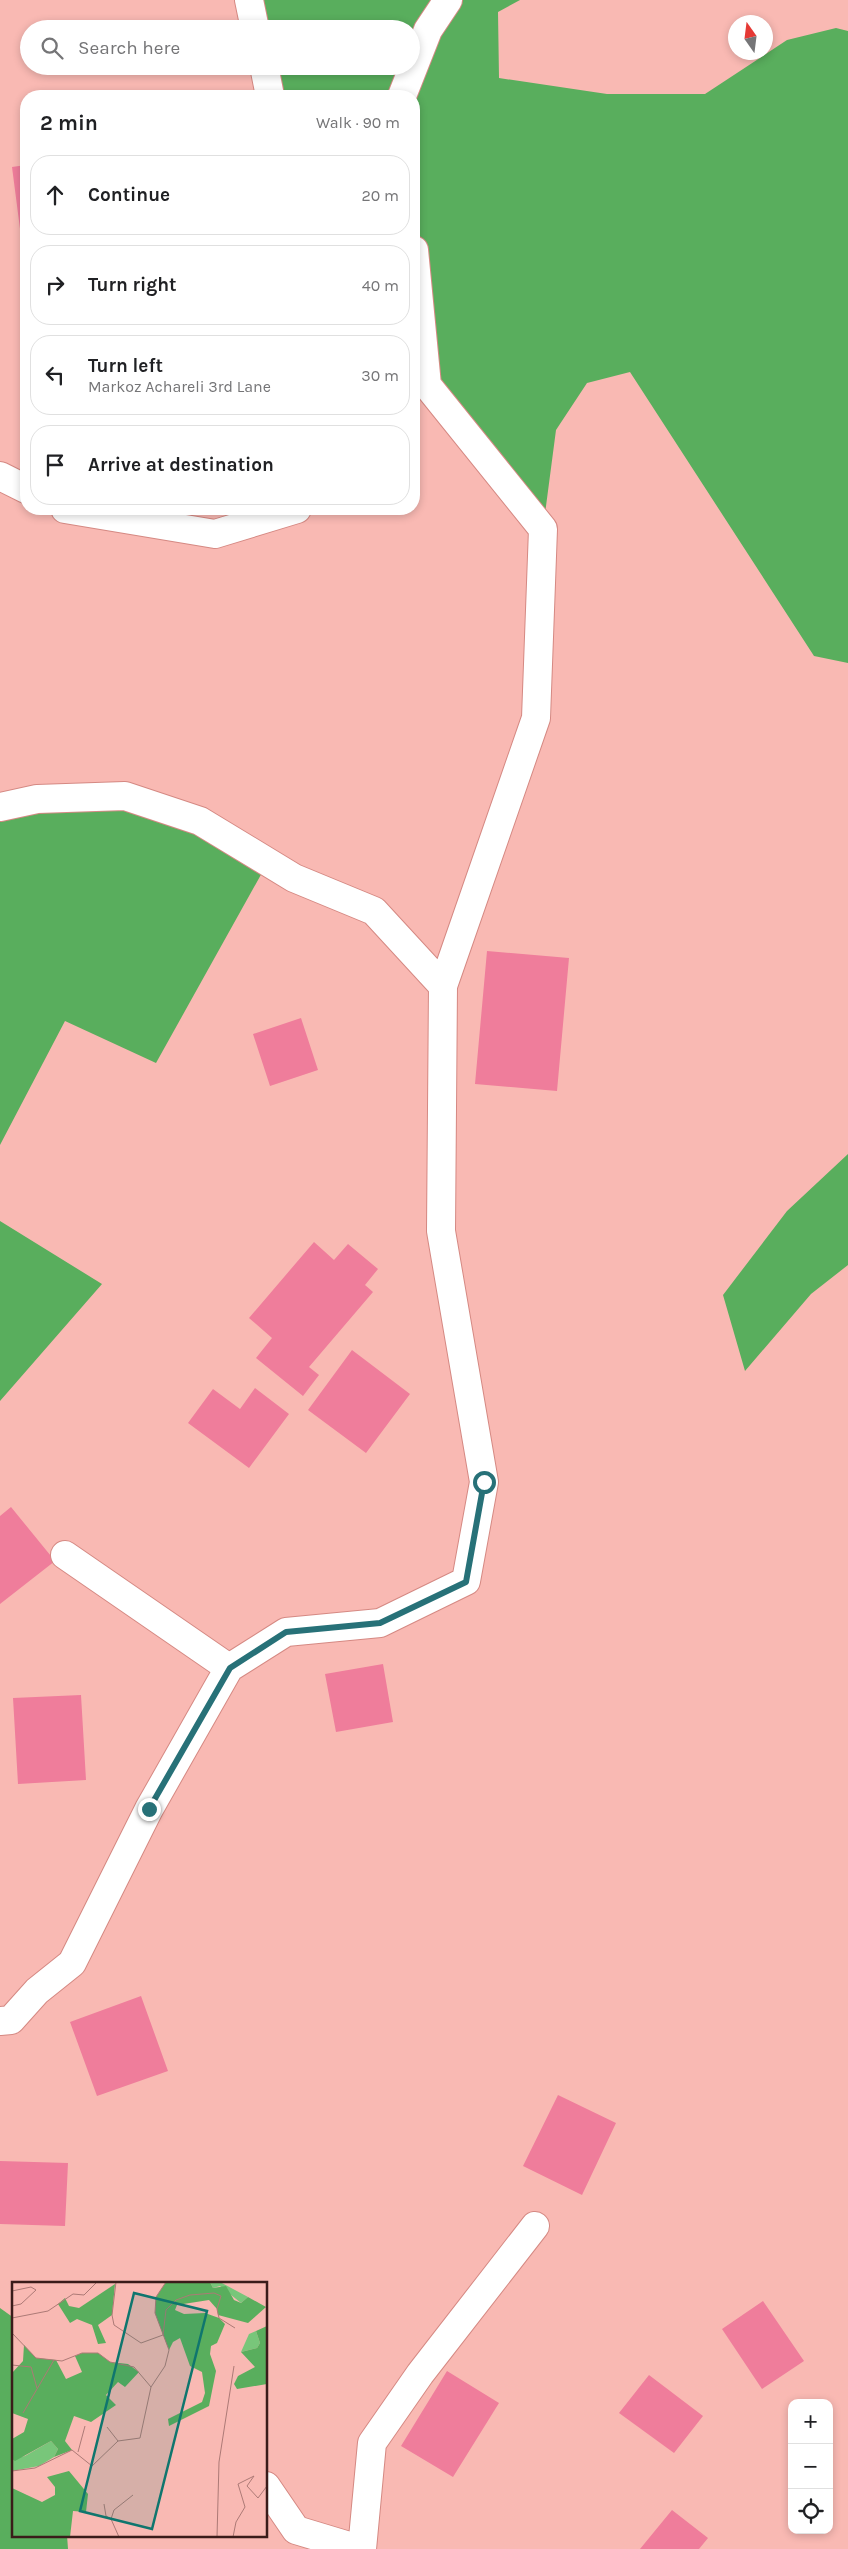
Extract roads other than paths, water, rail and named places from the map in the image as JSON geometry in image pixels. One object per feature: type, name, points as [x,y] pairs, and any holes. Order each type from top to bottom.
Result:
[{"type":"street","points":[[249,0],[253,20]]},
{"type":"street","points":[[420,50],[428,30],[448,0]]},
{"type":"street","points":[[266,75],[269,90]]},
{"type":"street","points":[[404,90],[410,75]]},
{"type":"street","points":[[0,2021],[11,2020],[37,1991],[72,1963],[149,1809],[230,1668],[286,1632],[380,1623],[466,1582],[484,1482],[442,1231],[443,986],[536,718],[543,529],[420,384]]},
{"type":"street","points":[[0,476],[20,486]]},
{"type":"street","points":[[101,515],[215,534],[277,515]]},
{"type":"street","points":[[0,807],[37,799],[125,796],[200,821],[294,878],[374,911],[443,986]]},
{"type":"street","points":[[65,1555],[230,1668]]},
{"type":"street","points":[[268,2489],[296,2530],[361,2549],[372,2443],[420,2374],[535,2226]]}]
